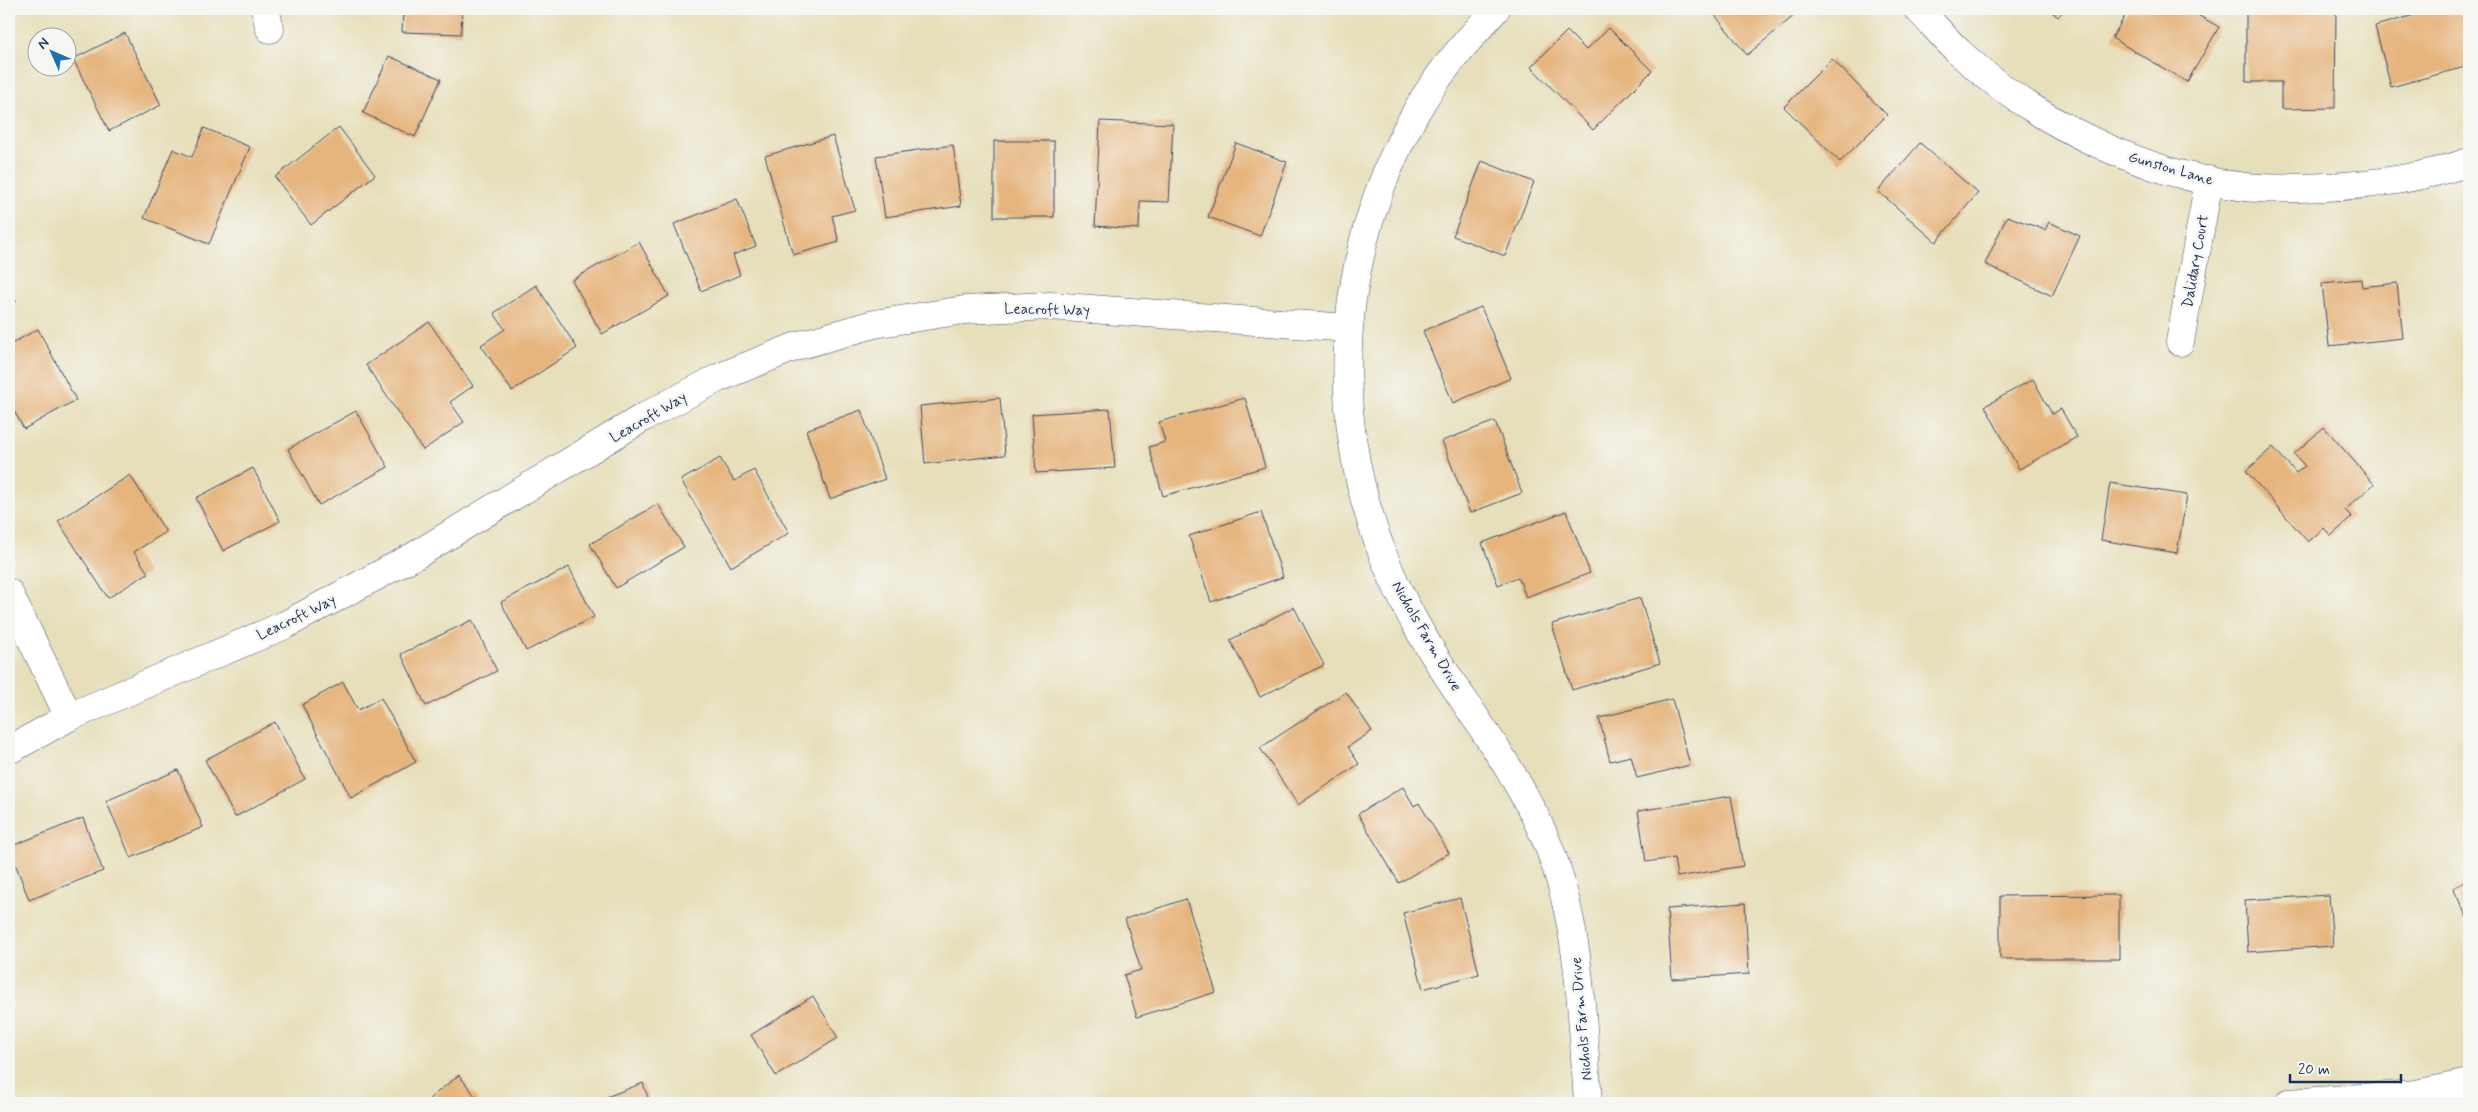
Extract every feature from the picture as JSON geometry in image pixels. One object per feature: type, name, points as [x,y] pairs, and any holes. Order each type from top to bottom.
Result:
[{"type":"street","name":"Nichols Farm Drive","points":[[1496,9],[1456,53],[1417,110],[1386,171],[1364,237],[1351,297],[1348,328],[1347,397],[1357,472],[1377,542],[1405,605],[1519,785],[1550,851],[1571,922],[1580,988],[1588,1103]]},
{"type":"street","name":"Gunston Lane","points":[[1918,9],[1960,53],[2023,103],[2082,137],[2149,165],[2247,187],[2375,185],[2451,168],[2469,162]]},
{"type":"street","name":"Dalidary Court","points":[[2180,342],[2209,180]]},
{"type":"street","name":"Leacroft Way","points":[[9,750],[69,717],[285,624],[416,555],[644,418],[718,378],[797,346],[874,324],[955,311],[1050,306],[1348,328]]},
{"type":"street","points":[[9,593],[69,717]]},
{"type":"street","points":[[2288,1103],[2416,1094],[2469,1083]]},
{"type":"building","points":[[403,9],[462,9],[461,34],[402,32]]},
{"type":"building","points":[[1710,9],[1802,9],[1747,55]]},
{"type":"building","points":[[2049,9],[2065,9],[2058,17]]},
{"type":"building","points":[[2129,9],[2187,9],[2219,27],[2187,82],[2112,38]]},
{"type":"building","points":[[2246,9],[2336,10],[2335,108],[2281,109],[2281,82],[2246,82]]},
{"type":"building","points":[[2436,9],[2465,9],[2469,26],[2469,66],[2391,87],[2375,26]]},
{"type":"building","points":[[1609,28],[1652,71],[1593,130],[1531,67],[1567,31],[1586,50]]},
{"type":"building","points":[[125,33],[161,105],[109,131],[78,69],[78,56]]},
{"type":"building","points":[[389,56],[441,79],[415,137],[363,113]]},
{"type":"building","points":[[1832,59],[1887,115],[1840,162],[1784,107]]},
{"type":"building","points":[[1100,121],[1173,124],[1169,202],[1140,201],[1139,229],[1095,226]]},
{"type":"building","points":[[339,127],[375,175],[311,225],[275,177]]},
{"type":"building","points":[[204,128],[250,147],[209,244],[144,218],[173,149],[192,157]]},
{"type":"building","points":[[833,136],[855,210],[832,216],[839,242],[793,255],[765,156]]},
{"type":"building","points":[[994,141],[1054,141],[1054,217],[994,217]]},
{"type":"building","points":[[1236,143],[1287,162],[1260,236],[1208,217]]},
{"type":"building","points":[[1920,143],[1978,193],[1936,242],[1878,191]]},
{"type":"building","points":[[953,145],[961,206],[885,217],[876,156]]},
{"type":"building","points":[[1482,161],[1534,182],[1505,256],[1453,236]]},
{"type":"building","points":[[737,199],[756,246],[733,255],[740,275],[701,291],[674,224]]},
{"type":"building","points":[[2007,216],[2045,230],[2049,222],[2080,236],[2052,296],[1985,264]]},
{"type":"building","points":[[639,242],[669,296],[602,334],[572,280]]},
{"type":"building","points":[[2361,279],[2362,287],[2397,283],[2403,338],[2329,346],[2322,283]]},
{"type":"building","points":[[536,285],[577,348],[512,391],[481,345],[505,329],[494,313]]},
{"type":"building","points":[[9,287],[16,302],[9,305]]},
{"type":"building","points":[[1481,307],[1511,378],[1453,403],[1423,331]]},
{"type":"building","points":[[429,322],[473,386],[450,402],[464,422],[423,450],[366,365]]},
{"type":"building","points":[[2469,324],[2469,345],[2463,326]]},
{"type":"building","points":[[38,329],[76,400],[24,429],[9,402],[9,345]]},
{"type":"building","points":[[2033,379],[2052,414],[2061,409],[2077,437],[2019,469],[1985,406]]},
{"type":"building","points":[[1000,398],[1005,455],[925,464],[920,406]]},
{"type":"building","points":[[1245,398],[1265,467],[1163,496],[1149,447],[1165,442],[1159,422]]},
{"type":"building","points":[[1110,409],[1115,468],[1036,473],[1032,414]]},
{"type":"building","points":[[861,410],[885,479],[830,499],[806,430]]},
{"type":"building","points":[[356,411],[388,467],[319,505],[288,449]]},
{"type":"building","points":[[1495,421],[1522,493],[1470,513],[1442,441]]},
{"type":"building","points":[[2324,427],[2374,484],[2345,510],[2352,517],[2331,536],[2324,528],[2308,542],[2246,471],[2273,447],[2296,473],[2305,466],[2294,454]]},
{"type":"building","points":[[720,458],[734,481],[754,470],[789,533],[731,567],[681,480]]},
{"type":"building","points":[[253,468],[280,521],[223,551],[196,498]]},
{"type":"building","points":[[130,475],[166,532],[134,552],[148,573],[108,598],[58,521]]},
{"type":"building","points":[[2110,483],[2187,495],[2177,553],[2101,540]]},
{"type":"building","points":[[658,504],[684,547],[616,588],[590,544]]},
{"type":"building","points":[[1566,511],[1590,573],[1526,597],[1518,577],[1498,585],[1482,543]]},
{"type":"building","points":[[1261,512],[1283,577],[1211,602],[1189,536]]},
{"type":"building","points":[[569,567],[594,617],[526,651],[501,602]]},
{"type":"building","points":[[1640,598],[1660,663],[1572,690],[1552,624]]},
{"type":"building","points":[[1294,607],[1324,665],[1260,697],[1230,640]]},
{"type":"building","points":[[472,620],[497,671],[426,706],[401,654]]},
{"type":"building","points":[[343,682],[358,710],[381,698],[416,762],[351,798],[302,705]]},
{"type":"building","points":[[1346,692],[1372,731],[1348,747],[1359,764],[1298,805],[1260,748]]},
{"type":"building","points":[[1672,699],[1690,765],[1637,778],[1631,756],[1610,761],[1599,718]]},
{"type":"building","points":[[275,722],[305,779],[235,817],[205,760]]},
{"type":"building","points":[[178,770],[203,827],[131,858],[106,801]]},
{"type":"building","points":[[1403,787],[1414,806],[1419,803],[1449,853],[1399,883],[1358,814]]},
{"type":"building","points":[[1731,796],[1743,866],[1677,877],[1674,858],[1646,862],[1638,811]]},
{"type":"building","points":[[83,818],[103,871],[29,900],[9,847]]},
{"type":"building","points":[[2469,880],[2469,922],[2453,888]]},
{"type":"building","points":[[2119,895],[2119,959],[2000,959],[2000,896]]},
{"type":"building","points":[[2329,895],[2333,946],[2248,952],[2245,900]]},
{"type":"building","points":[[1460,898],[1479,974],[1423,989],[1403,913]]},
{"type":"building","points":[[1186,899],[1216,992],[1137,1017],[1124,975],[1141,970],[1125,919]]},
{"type":"building","points":[[1745,903],[1749,974],[1672,979],[1667,909]]},
{"type":"building","points":[[813,996],[838,1038],[776,1076],[751,1035]]},
{"type":"building","points":[[459,1075],[478,1100],[475,1103],[432,1103],[429,1099]]},
{"type":"building","points":[[643,1083],[650,1103],[591,1103]]}]
